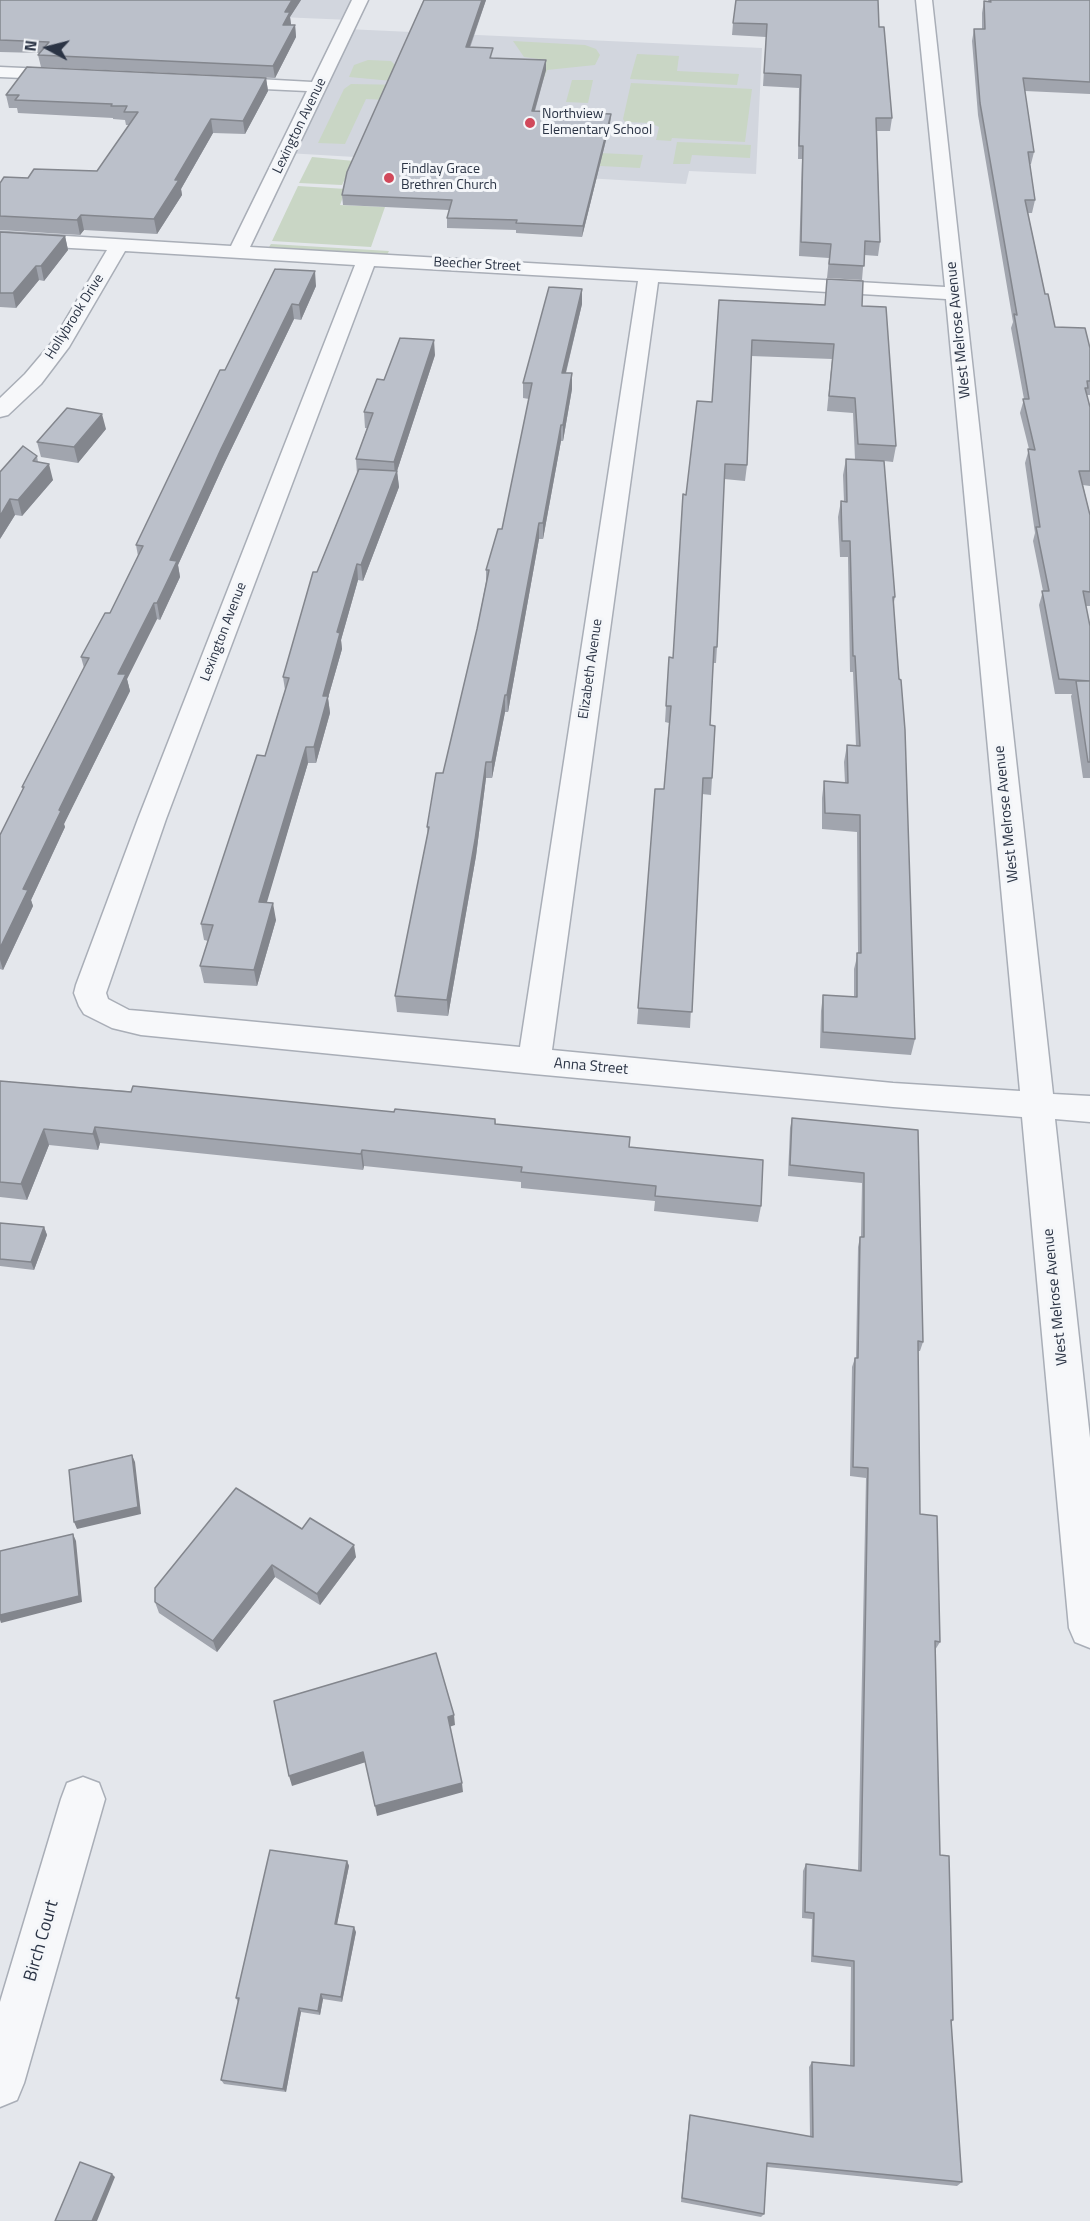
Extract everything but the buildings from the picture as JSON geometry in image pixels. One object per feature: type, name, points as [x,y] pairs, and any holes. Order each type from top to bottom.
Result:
[{"type":"street","name":"Lexington Avenue","points":[[238,251],[360,0]]},
{"type":"street","name":"West Melrose Avenue","points":[[924,0],[1090,1628]]},
{"type":"street","points":[[0,72],[84,76]]},
{"type":"street","points":[[200,81],[318,87]]},
{"type":"street","name":"Beecher Street","points":[[0,238],[955,294]]},
{"type":"street","name":"Hollybrook Drive","points":[[0,410],[33,379],[55,352],[119,245]]},
{"type":"street","name":"Lexington Avenue","points":[[95,1006],[90,993],[91,985],[152,819],[367,259]]},
{"type":"street","name":"Elizabeth Avenue","points":[[534,1062],[649,276]]},
{"type":"street","name":"Anna Street","points":[[95,1006],[123,1020],[141,1023],[893,1095],[1090,1108]]},
{"type":"street","name":"Birch Court","points":[[0,2082],[83,1799]]},
{"type":"shaded area","points":[[172,0],[360,0],[350,20],[163,12]]},
{"type":"shaded area","name":"Northview Elementary School","points":[[346,29],[762,48],[756,174],[689,171],[686,184],[452,170],[422,161],[287,153]]},
{"type":"green space","points":[[513,41],[585,45],[596,49],[600,55],[595,65],[547,70],[541,86],[482,67],[546,69],[546,60],[524,57]]},
{"type":"green space","points":[[637,54],[679,56],[677,71],[739,74],[737,85],[630,79]]},
{"type":"green space","points":[[368,60],[391,61],[405,75],[403,82],[349,77],[354,65]]},
{"type":"green space","points":[[572,80],[593,80],[588,103],[566,102]]},
{"type":"green space","points":[[631,83],[752,89],[745,142],[672,138],[671,141],[656,140],[659,127],[650,123],[625,122],[623,119]]},
{"type":"green space","points":[[351,84],[405,85],[407,101],[366,99],[345,144],[318,143],[344,89]]},
{"type":"green space","points":[[677,142],[751,145],[750,158],[692,155],[690,164],[673,164]]},
{"type":"green space","points":[[426,145],[643,155],[640,168],[425,157]]},
{"type":"green space","points":[[312,157],[354,161],[342,185],[299,183]]},
{"type":"green space","points":[[298,186],[346,189],[340,205],[385,207],[371,247],[272,241]]},
{"type":"green space","points":[[271,244],[389,251],[387,255],[277,249],[269,247]]},
{"type":"place","name":"Northview Elementary School","points":[[530,123]]},
{"type":"place","name":"Findlay Grace Brethren Church","points":[[389,178]]}]
